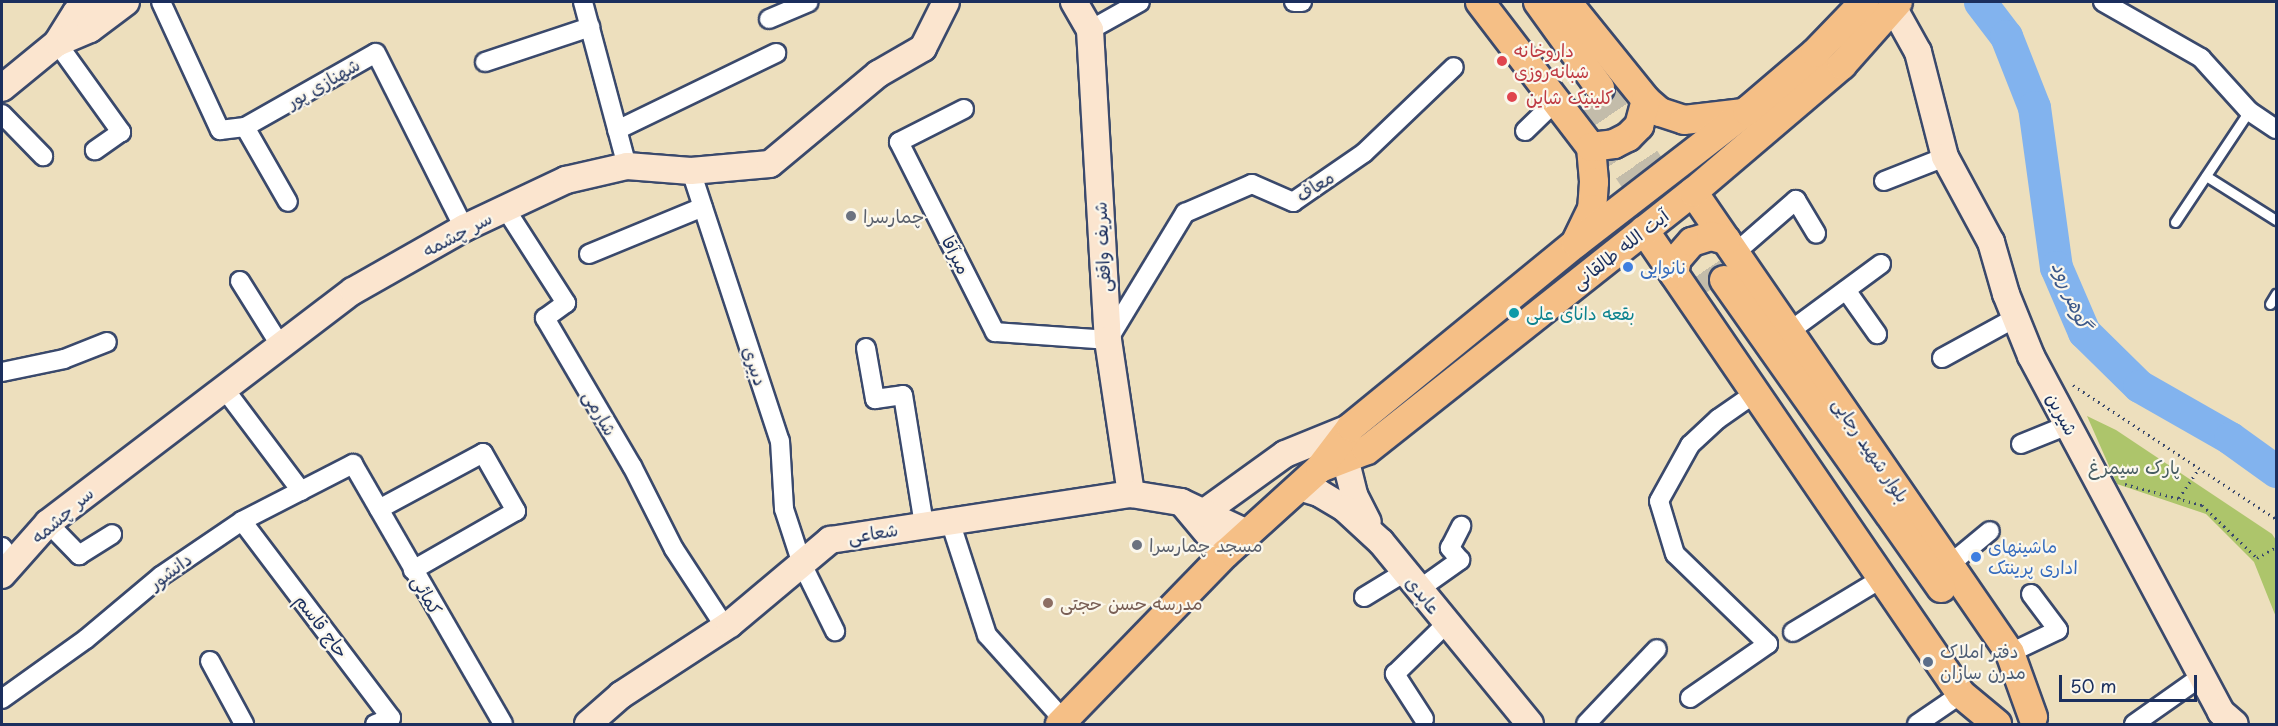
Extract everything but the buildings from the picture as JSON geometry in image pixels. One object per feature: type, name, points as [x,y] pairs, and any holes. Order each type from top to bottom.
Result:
[{"type":"main road","points":[[1480,2],[1579,96]]},
{"type":"main road","points":[[1501,2],[1579,96]]},
{"type":"main road","points":[[1538,2],[1579,96],[1591,147],[1594,182],[1592,209],[1576,243]]},
{"type":"main road","points":[[1567,2],[1646,100],[1660,112],[1684,120],[1747,111]]},
{"type":"main road","name":"آیت الله طالقانی","points":[[1332,463],[1352,427],[1576,243],[1747,111],[1815,53],[1864,2]]},
{"type":"main road","name":"آیت الله طالقانی","points":[[1064,723],[1225,554],[1299,487],[1332,463],[1367,450],[1693,192],[1842,65],[1893,5]]},
{"type":"main road","points":[[1591,147],[1614,144],[1628,137],[1639,126],[1646,100]]},
{"type":"main road","name":"بلوار شهید رجایی","points":[[1693,192],[2010,653],[2035,721]]},
{"type":"main road","name":"بلوار شهید رجایی","points":[[1644,230],[1961,694],[1998,724]]},
{"type":"main road","points":[[1674,274],[1677,259],[1692,242],[1711,236],[1731,247]]},
{"type":"main road","name":"بلوار شهید رجایی","points":[[1998,724],[1716,285],[2035,721]]},
{"type":"main road","points":[[1459,338],[1479,361]]},
{"type":"street","points":[[57,43],[76,13],[91,2]]},
{"type":"street","points":[[2,88],[57,43],[90,29],[126,2]]},
{"type":"street","points":[[161,2],[220,130],[245,127],[288,202]]},
{"type":"street","points":[[584,2],[627,166]]},
{"type":"street","points":[[769,19],[809,2]]},
{"type":"street","name":"سر چشمه","points":[[5,561],[48,523],[223,387],[353,291],[464,228],[566,180],[627,166],[691,171],[770,164],[878,74],[922,48],[946,2]]},
{"type":"street","name":"شریف واقفی","points":[[1074,2],[1090,30],[1108,340],[1131,494]]},
{"type":"street","points":[[1090,30],[1140,2]]},
{"type":"street","points":[[1294,2],[1302,2]]},
{"type":"street","points":[[2103,2],[2201,58],[2249,111],[2277,129]]},
{"type":"street","name":"شیرین","points":[[1893,5],[1918,52],[1945,157],[1991,242],[2015,318],[2067,425],[2221,712],[2235,724]]},
{"type":"street","points":[[485,62],[590,27]]},
{"type":"street","points":[[57,43],[121,132],[95,150]]},
{"type":"street","name":"شهنازی پور","points":[[245,127],[376,53],[464,228]]},
{"type":"street","points":[[617,130],[776,53]]},
{"type":"street","name":"معاف","points":[[1108,340],[1185,213],[1252,184],[1293,202],[1364,153],[1454,67]]},
{"type":"street","points":[[1525,131],[1579,96]]},
{"type":"street","name":"میرآقا","points":[[964,109],[899,142],[995,332],[1108,340]]},
{"type":"street","points":[[2,114],[43,156]]},
{"type":"street","points":[[1884,182],[1945,157]]},
{"type":"street","name":"دبیری","points":[[691,171],[780,441],[784,509],[802,564],[835,631]]},
{"type":"street","points":[[1731,247],[1796,200],[1816,233]]},
{"type":"street","points":[[589,254],[703,207]]},
{"type":"street","name":"شارمی","points":[[506,208],[566,303],[545,318],[632,466],[674,549],[725,627]]},
{"type":"street","points":[[1790,331],[1881,264]]},
{"type":"street","points":[[240,281],[280,345]]},
{"type":"street","points":[[1846,290],[1877,334]]},
{"type":"street","points":[[1942,358],[2015,318]]},
{"type":"street","points":[[2,372],[64,359],[107,342]]},
{"type":"street","points":[[866,348],[875,399],[903,395],[924,525]]},
{"type":"street","points":[[223,387],[300,491]]},
{"type":"street","points":[[1690,698],[1768,644],[1675,554],[1659,501],[1690,445],[1718,418],[1754,394]]},
{"type":"street","points":[[2021,444],[2067,425]]},
{"type":"street","points":[[1206,511],[1285,454],[1352,427]]},
{"type":"street","points":[[379,509],[483,453],[516,511],[413,570]]},
{"type":"street","points":[[1332,463],[1354,495],[1381,542]]},
{"type":"street","name":"دانشور","points":[[2,699],[86,639],[161,576],[242,521],[353,464]]},
{"type":"street","name":"کمائی","points":[[353,464],[503,724]]},
{"type":"street","name":"عابدی","points":[[1299,487],[1319,493],[1344,508],[1381,542],[1530,724]]},
{"type":"street","name":"شعاعی","points":[[588,724],[621,695],[725,627],[830,540],[1131,494],[1181,502],[1206,511],[1247,534]]},
{"type":"street","points":[[1181,502],[1225,554]]},
{"type":"street","name":"حاج قاسم","points":[[242,521],[391,717],[375,724]]},
{"type":"street","points":[[950,521],[987,635],[1064,723]]},
{"type":"street","points":[[48,523],[79,555],[112,534]]},
{"type":"street","points":[[1364,597],[1412,581],[1460,560],[1450,548],[1461,526]]},
{"type":"street","points":[[1949,565],[1990,531]]},
{"type":"street","points":[[1793,632],[1881,579]]},
{"type":"street","points":[[2010,653],[2058,630],[2031,594]]},
{"type":"street","points":[[1424,719],[1395,674],[1446,624]]},
{"type":"street","points":[[1586,724],[1657,649]]},
{"type":"street","points":[[210,661],[244,724]]},
{"type":"street","points":[[2134,724],[2202,676]]},
{"type":"street","points":[[1917,724],[1961,694]]},
{"type":"lane","points":[[2175,222],[2249,111]]},
{"type":"lane","points":[[2206,176],[2277,220]]},
{"type":"lane","points":[[2270,304],[2277,294]]},
{"type":"path","points":[[2069,383],[2277,519]]},
{"type":"path","points":[[2179,498],[2198,469]]},
{"type":"path","points":[[2095,477],[2202,505],[2257,558],[2277,547]]},
{"type":"green space","name":"پارک سیمرغ","points":[[2087,416],[2116,430],[2272,534],[2276,540],[2276,617],[2254,562],[2206,514],[2117,484]]},
{"type":"waterway","name":"گوهر رود","points":[[1980,2],[2006,36],[2034,107],[2056,267],[2084,332],[2139,386],[2230,438],[2276,471]]},
{"type":"tunnel","points":[[1600,88],[1724,280]]},
{"type":"tunnel","points":[[1581,101],[1708,291]]},
{"type":"place","name":"داروخانه شبانه‌روزی","points":[[1502,61]]},
{"type":"place","name":"کلینیک شاین","points":[[1512,97]]},
{"type":"place","name":"چمارسرا","points":[[851,216]]},
{"type":"place","name":"نانوایی","points":[[1628,267]]},
{"type":"place","name":"بقعه دانای علی","points":[[1514,313]]},
{"type":"place","name":"مسجد چمارسرا","points":[[1137,545]]},
{"type":"place","name":"ماشینهای اداری پرینتک","points":[[1976,557]]},
{"type":"place","name":"مدرسه حسن حجتی","points":[[1048,603]]},
{"type":"place","name":"دفتر املاک مدرن سازان","points":[[1928,662]]}]
